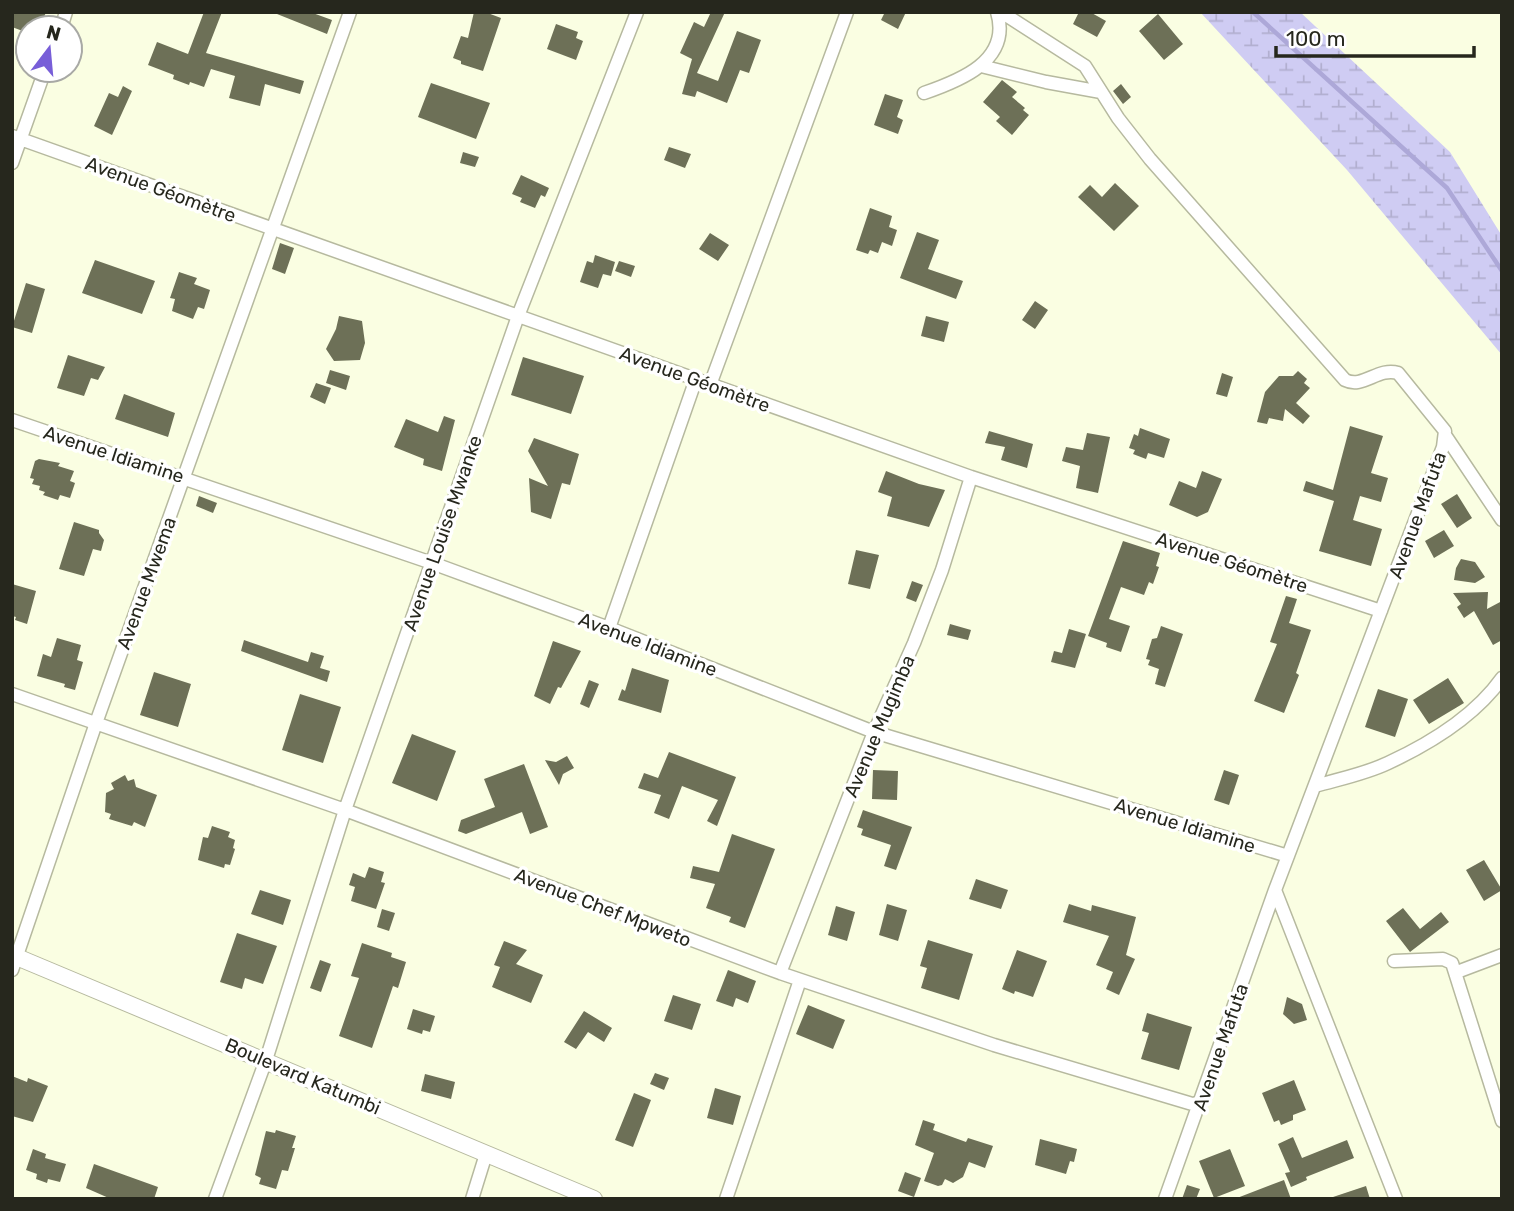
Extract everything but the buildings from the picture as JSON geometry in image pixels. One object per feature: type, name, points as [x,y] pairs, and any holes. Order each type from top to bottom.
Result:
[{"type":"street","name":"Avenue Mwema","points":[[14,960],[271,228],[350,12]]},
{"type":"street","name":"Avenue Louise Mwanke","points":[[215,1199],[266,1060],[345,810],[518,316],[637,12]]},
{"type":"street","points":[[710,385],[847,12]]},
{"type":"street","points":[[924,93],[970,75],[981,66],[991,54],[996,41],[999,12]]},
{"type":"street","name":"Avenue Mafuta","points":[[999,12],[1078,61],[1091,74],[1118,118],[1150,159],[1345,380],[1355,383],[1382,372],[1398,373],[1443,425],[1445,436],[1275,890],[1166,1199]]},
{"type":"street","points":[[981,66],[1101,92]]},
{"type":"street","points":[[12,163],[16,138],[39,84]]},
{"type":"street","name":"Avenue Géomètre","points":[[16,138],[971,477],[1381,611]]},
{"type":"street","points":[[609,628],[696,379]]},
{"type":"street","name":"Avenue Idiamine","points":[[12,420],[432,563],[609,628],[874,732],[1288,856]]},
{"type":"street","points":[[1445,436],[1502,520]]},
{"type":"street","name":"Avenue Mugimba","points":[[780,973],[874,732],[914,643],[942,570],[971,477]]},
{"type":"street","points":[[1315,786],[1386,764],[1423,744],[1479,706],[1502,678]]},
{"type":"street","name":"Avenue Chef Mpweto","points":[[12,694],[345,810],[800,980],[994,1045],[1199,1106]]},
{"type":"street","points":[[1275,890],[1396,1199]]},
{"type":"street","points":[[1457,972],[1502,955]]},
{"type":"street","points":[[1394,961],[1443,959],[1452,963],[1502,1121]]},
{"type":"street","name":"Boulevard Katumbi","points":[[14,960],[266,1060],[594,1199]]},
{"type":"street","points":[[726,1199],[800,980]]},
{"type":"street","points":[[472,1199],[486,1154]]},
{"type":"green space","points":[[1200,12],[1300,12],[1450,152],[1502,236],[1502,355],[1347,170]]},
{"type":"waterway","points":[[1253,12],[1447,188],[1502,271]]}]
